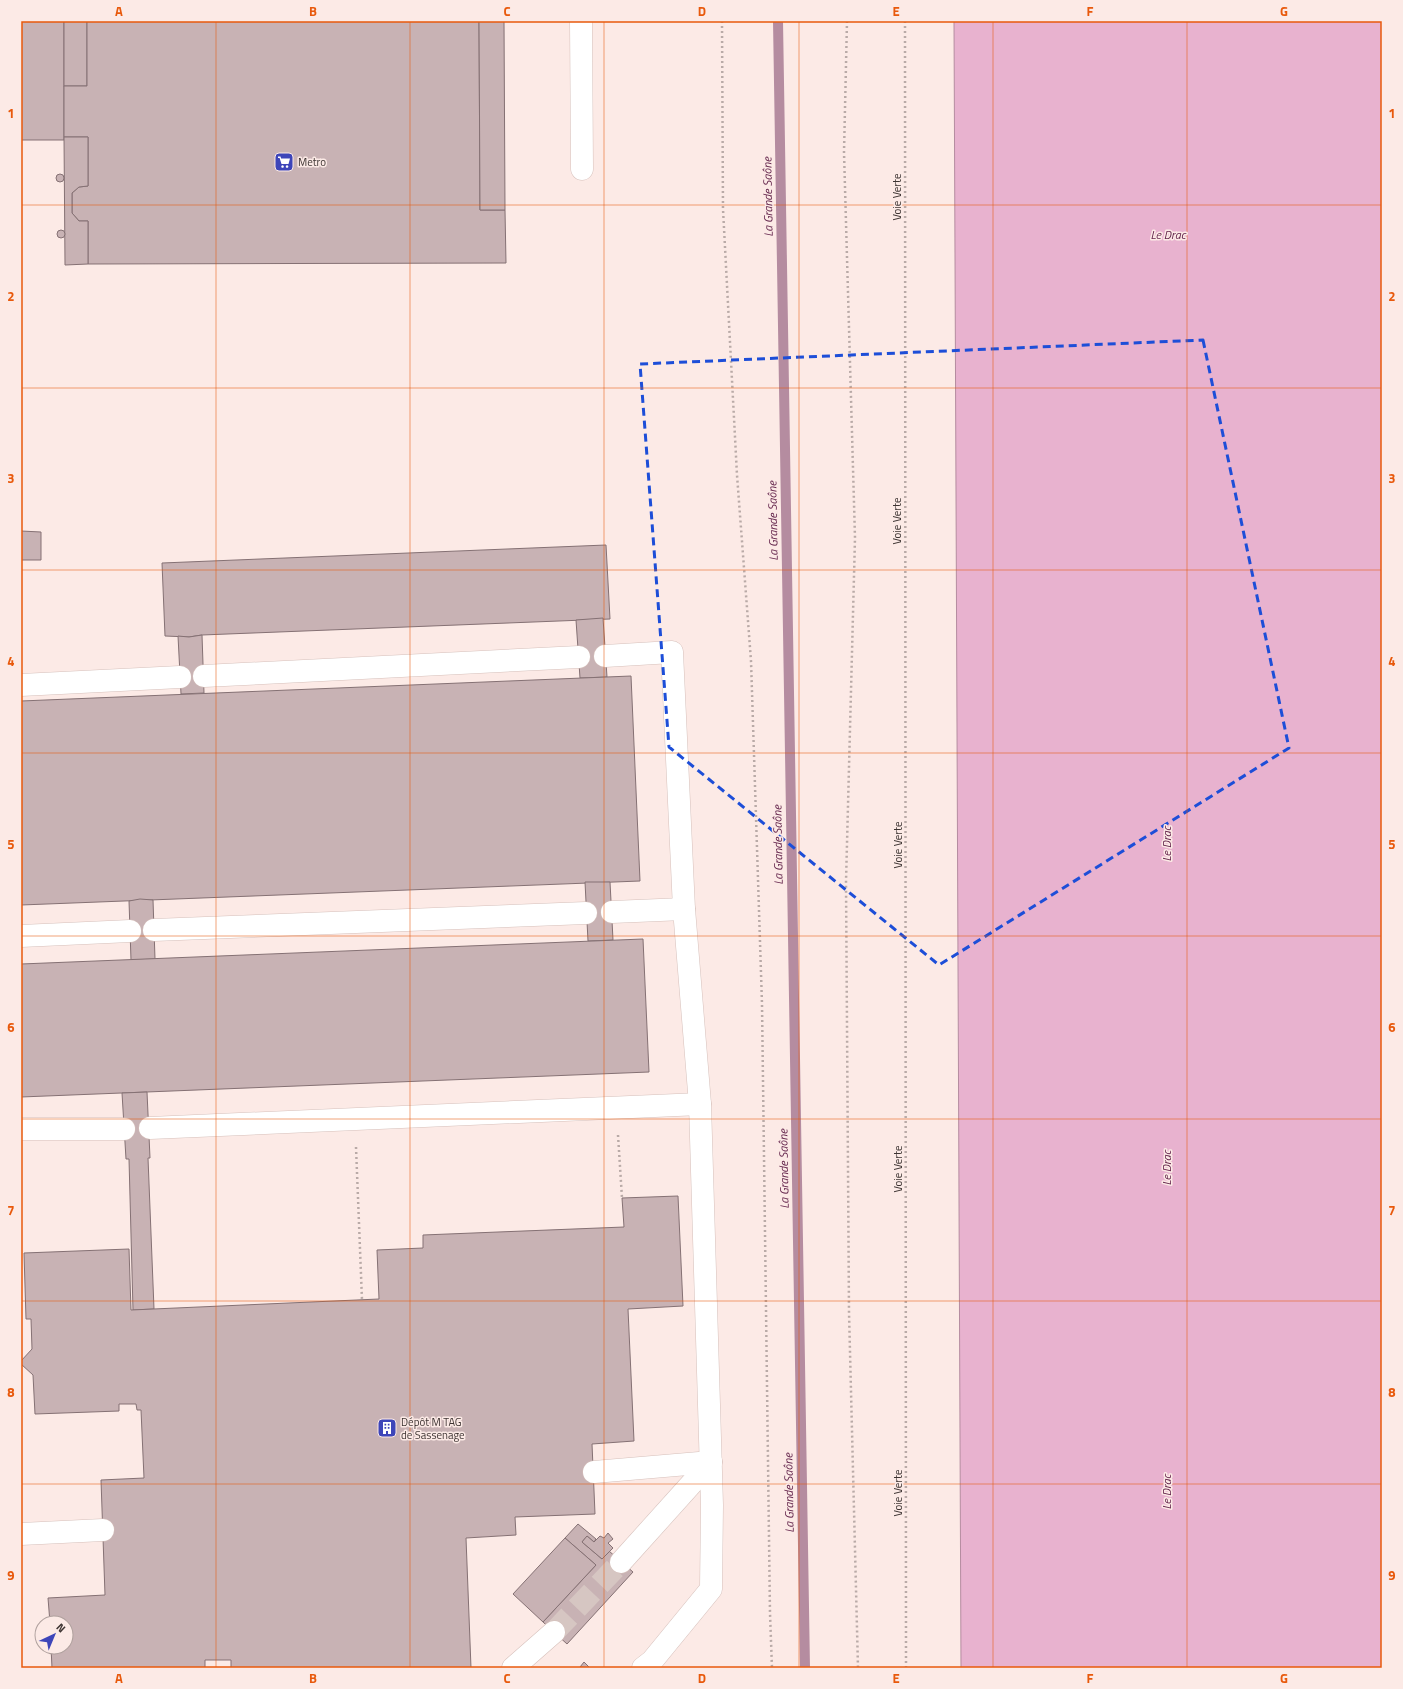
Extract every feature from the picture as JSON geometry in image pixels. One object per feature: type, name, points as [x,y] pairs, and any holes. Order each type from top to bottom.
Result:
[{"type":"lane","points":[[581,21],[582,170]]},
{"type":"lane","points":[[605,656],[672,652],[684,909],[700,1104],[711,1462],[711,1589],[652,1661],[643,1668]]},
{"type":"lane","points":[[204,676],[579,657]]},
{"type":"lane","points":[[21,685],[180,677]]},
{"type":"lane","points":[[612,912],[684,909]]},
{"type":"lane","points":[[154,930],[586,913]]},
{"type":"lane","points":[[21,936],[130,931]]},
{"type":"lane","points":[[150,1128],[700,1104]]},
{"type":"lane","points":[[21,1129],[124,1130]]},
{"type":"lane","points":[[594,1472],[711,1462]]},
{"type":"lane","points":[[621,1562],[711,1462]]},
{"type":"lane","points":[[21,1534],[102,1530]]},
{"type":"lane","points":[[513,1668],[554,1632]]},
{"type":"path","points":[[722,21],[723,209],[737,475],[750,661],[762,1004],[772,1668]]},
{"type":"path","points":[[847,21],[844,152],[855,538],[846,882],[849,1312],[858,1668]]},
{"type":"path","name":"Voie Verte","points":[[905,21],[906,1668]]},
{"type":"path","points":[[355,1119],[362,1300]]},
{"type":"highlighted area","points":[[1203,340],[1289,748],[939,965],[669,747],[640,364]]},
{"type":"water","name":"Le Drac","points":[[954,21],[1382,21],[1382,1668],[961,1668]]},
{"type":"building","points":[[21,21],[64,21],[64,140],[21,140]]},
{"type":"building","points":[[64,21],[87,21],[87,86],[64,86]]},
{"type":"building","name":"Metro","points":[[87,21],[479,21],[480,210],[505,210],[506,263],[88,264],[88,221],[79,221],[72,213],[72,193],[79,187],[88,186],[88,137],[64,137],[64,86],[87,86]]},
{"type":"building","points":[[479,21],[504,21],[505,210],[480,210]]},
{"type":"building","points":[[64,137],[88,137],[88,186],[79,187],[72,193],[72,213],[79,221],[88,221],[88,264],[65,265]]},
{"type":"building","points":[[58,174],[62,174],[64,178],[62,182],[58,182],[56,180],[56,176]]},
{"type":"building","points":[[59,230],[63,230],[65,234],[63,238],[59,238],[57,236],[57,232]]},
{"type":"building","points":[[21,531],[41,532],[41,560],[21,560]]},
{"type":"building","points":[[606,545],[610,619],[202,635],[189,637],[165,636],[162,563]]},
{"type":"building","points":[[603,618],[607,677],[580,678],[576,620]]},
{"type":"building","points":[[202,635],[204,693],[181,694],[178,636],[189,637]]},
{"type":"building","points":[[631,676],[640,881],[21,905],[21,701]]},
{"type":"building","points":[[585,882],[610,882],[613,940],[588,941]]},
{"type":"building","points":[[140,899],[153,900],[155,959],[131,960],[129,901]]},
{"type":"building","points":[[643,939],[649,1072],[21,1097],[21,964]]},
{"type":"building","points":[[147,1092],[154,1309],[133,1310],[129,1159],[126,1159],[122,1093]]},
{"type":"building","name":"Dépôt M TAG de Sassenage","points":[[678,1196],[683,1306],[628,1309],[634,1441],[592,1444],[595,1514],[515,1517],[516,1535],[466,1538],[471,1668],[231,1668],[231,1660],[205,1660],[205,1668],[52,1668],[51,1655],[74,1655],[74,1615],[49,1615],[48,1598],[105,1595],[101,1480],[144,1478],[141,1410],[137,1410],[136,1404],[119,1404],[119,1411],[35,1414],[33,1375],[21,1364],[21,1361],[32,1349],[31,1319],[26,1319],[24,1253],[129,1249],[131,1310],[379,1299],[377,1250],[423,1248],[423,1235],[624,1227],[622,1198]]},
{"type":"building","points":[[578,1524],[596,1539],[594,1542],[587,1536],[582,1542],[602,1559],[609,1551],[633,1572],[567,1644],[543,1622],[596,1565],[565,1538]]},
{"type":"building","points":[[608,1533],[613,1539],[608,1543],[613,1548],[602,1559],[582,1542],[587,1536],[594,1542],[600,1536],[604,1538]]},
{"type":"building","points":[[565,1538],[596,1565],[543,1622],[513,1594]]},
{"type":"building","points":[[584,1662],[590,1668],[580,1667]]},
{"type":"waterway","name":"La Grande Saône","points":[[778,21],[805,1668]]},
{"type":"tunnel","points":[[554,1632],[621,1562]]},
{"type":"place","name":"Metro","points":[[284,162]]},
{"type":"place","name":"Dépôt M TAG de Sassenage","points":[[387,1428]]}]
